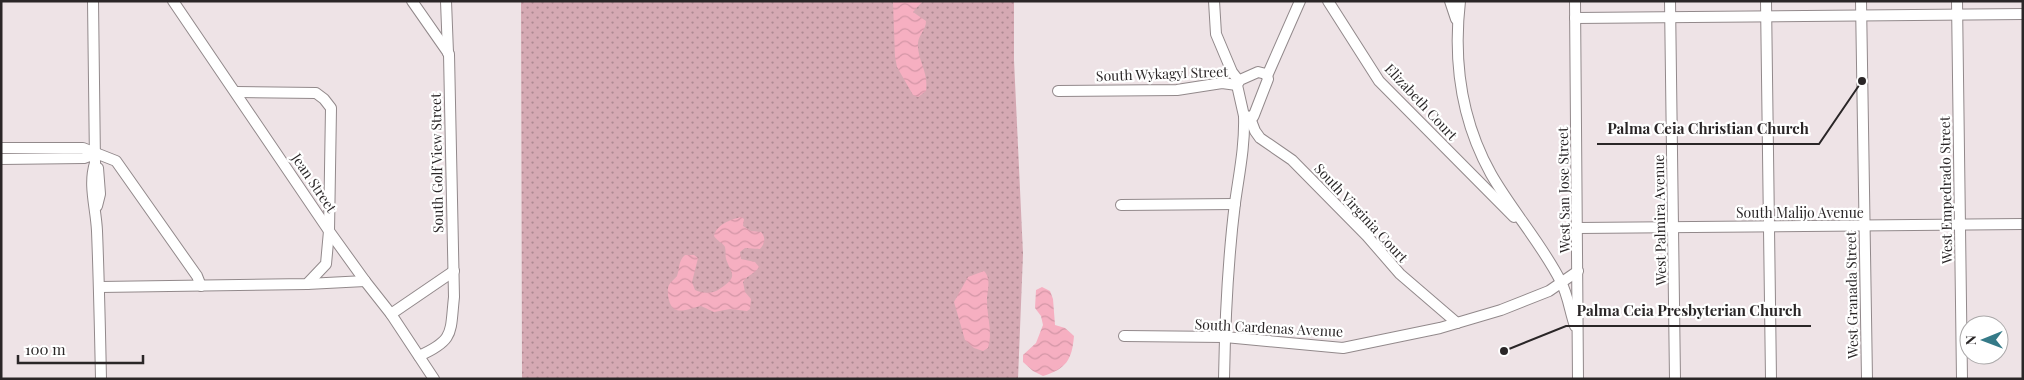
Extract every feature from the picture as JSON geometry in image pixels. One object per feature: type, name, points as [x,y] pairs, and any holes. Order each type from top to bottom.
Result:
[{"type":"street","points":[[94,1],[95,158],[92,173],[92,194],[96,208],[100,287],[101,379]]},
{"type":"street","points":[[412,1],[448,54]]},
{"type":"street","name":"South Golf View Street","points":[[419,356],[436,349],[450,335],[454,297],[446,1]]},
{"type":"street","points":[[1214,1],[1216,34],[1238,83],[1247,117],[1235,204],[1225,337],[1224,379]]},
{"type":"street","points":[[1247,117],[1254,115],[1267,76],[1300,1]]},
{"type":"street","name":"Elizabeth Court","points":[[1328,1],[1379,81],[1530,234]]},
{"type":"street","points":[[1450,1],[1457,23]]},
{"type":"street","points":[[1460,1],[1457,23],[1458,79],[1468,124],[1493,176],[1562,283],[1577,334]]},
{"type":"street","name":"West San Jose Street","points":[[1575,1],[1578,379]]},
{"type":"street","name":"West Palmira Avenue","points":[[1670,1],[1676,379]]},
{"type":"street","points":[[1766,1],[1771,379]]},
{"type":"street","name":"West Granada Street","points":[[1861,1],[1867,379]]},
{"type":"street","name":"West Empedrado Street","points":[[1957,1],[1962,379]]},
{"type":"street","name":"Jean Street","points":[[175,2],[329,230],[391,314],[434,379]]},
{"type":"street","points":[[1575,18],[2023,14]]},
{"type":"street","name":"South Wykagyl Street","points":[[1058,91],[1177,90],[1238,83],[1258,72],[1267,76]]},
{"type":"street","points":[[236,92],[316,93],[324,98],[331,108],[329,230],[326,264],[307,284]]},
{"type":"street","name":"South Virginia Court","points":[[1247,117],[1260,138],[1292,160],[1367,236],[1400,274],[1458,323]]},
{"type":"street","points":[[1,148],[83,148],[95,158]]},
{"type":"street","points":[[1,159],[108,157],[116,161],[197,276],[201,286]]},
{"type":"street","points":[[1486,188],[1493,176]]},
{"type":"street","points":[[1121,205],[1235,204]]},
{"type":"street","name":"South Malijo Avenue","points":[[1578,228],[2023,224]]},
{"type":"street","points":[[391,314],[454,271]]},
{"type":"street","name":"South Cardenas Avenue","points":[[1124,336],[1225,337],[1344,348],[1458,323],[1541,294],[1562,283],[1578,271]]},
{"type":"street","points":[[100,287],[307,284],[365,281]]},
{"type":"shaded area","points":[[521,1],[1014,1],[1014,60],[1023,254],[1018,379],[522,379]]},
{"type":"water","points":[[893,1],[923,1],[913,12],[926,21],[918,43],[918,49],[926,78],[926,91],[918,97],[913,95],[897,67]]},
{"type":"water","points":[[741,217],[744,219],[743,226],[751,231],[761,232],[764,238],[764,243],[760,249],[745,248],[740,252],[741,259],[755,262],[759,267],[743,282],[745,292],[751,299],[750,309],[747,311],[730,309],[714,312],[701,306],[682,310],[674,309],[669,300],[668,287],[677,276],[680,262],[685,255],[694,255],[698,258],[692,282],[695,290],[705,293],[712,292],[730,281],[732,275],[726,259],[725,247],[714,236],[718,228],[728,221]]},
{"type":"water","points":[[984,271],[988,278],[987,301],[990,337],[988,348],[983,351],[974,348],[965,340],[954,302],[968,277]]},
{"type":"water","points":[[1042,287],[1050,291],[1053,299],[1055,325],[1065,328],[1074,336],[1072,351],[1066,362],[1062,367],[1043,376],[1033,371],[1023,362],[1023,355],[1036,343],[1043,325],[1041,316],[1035,308],[1036,290]]},
{"type":"place","name":"Palma Ceia Christian Church","points":[[1862,81]]},
{"type":"place","name":"Palma Ceia Presbyterian Church","points":[[1504,351]]}]
